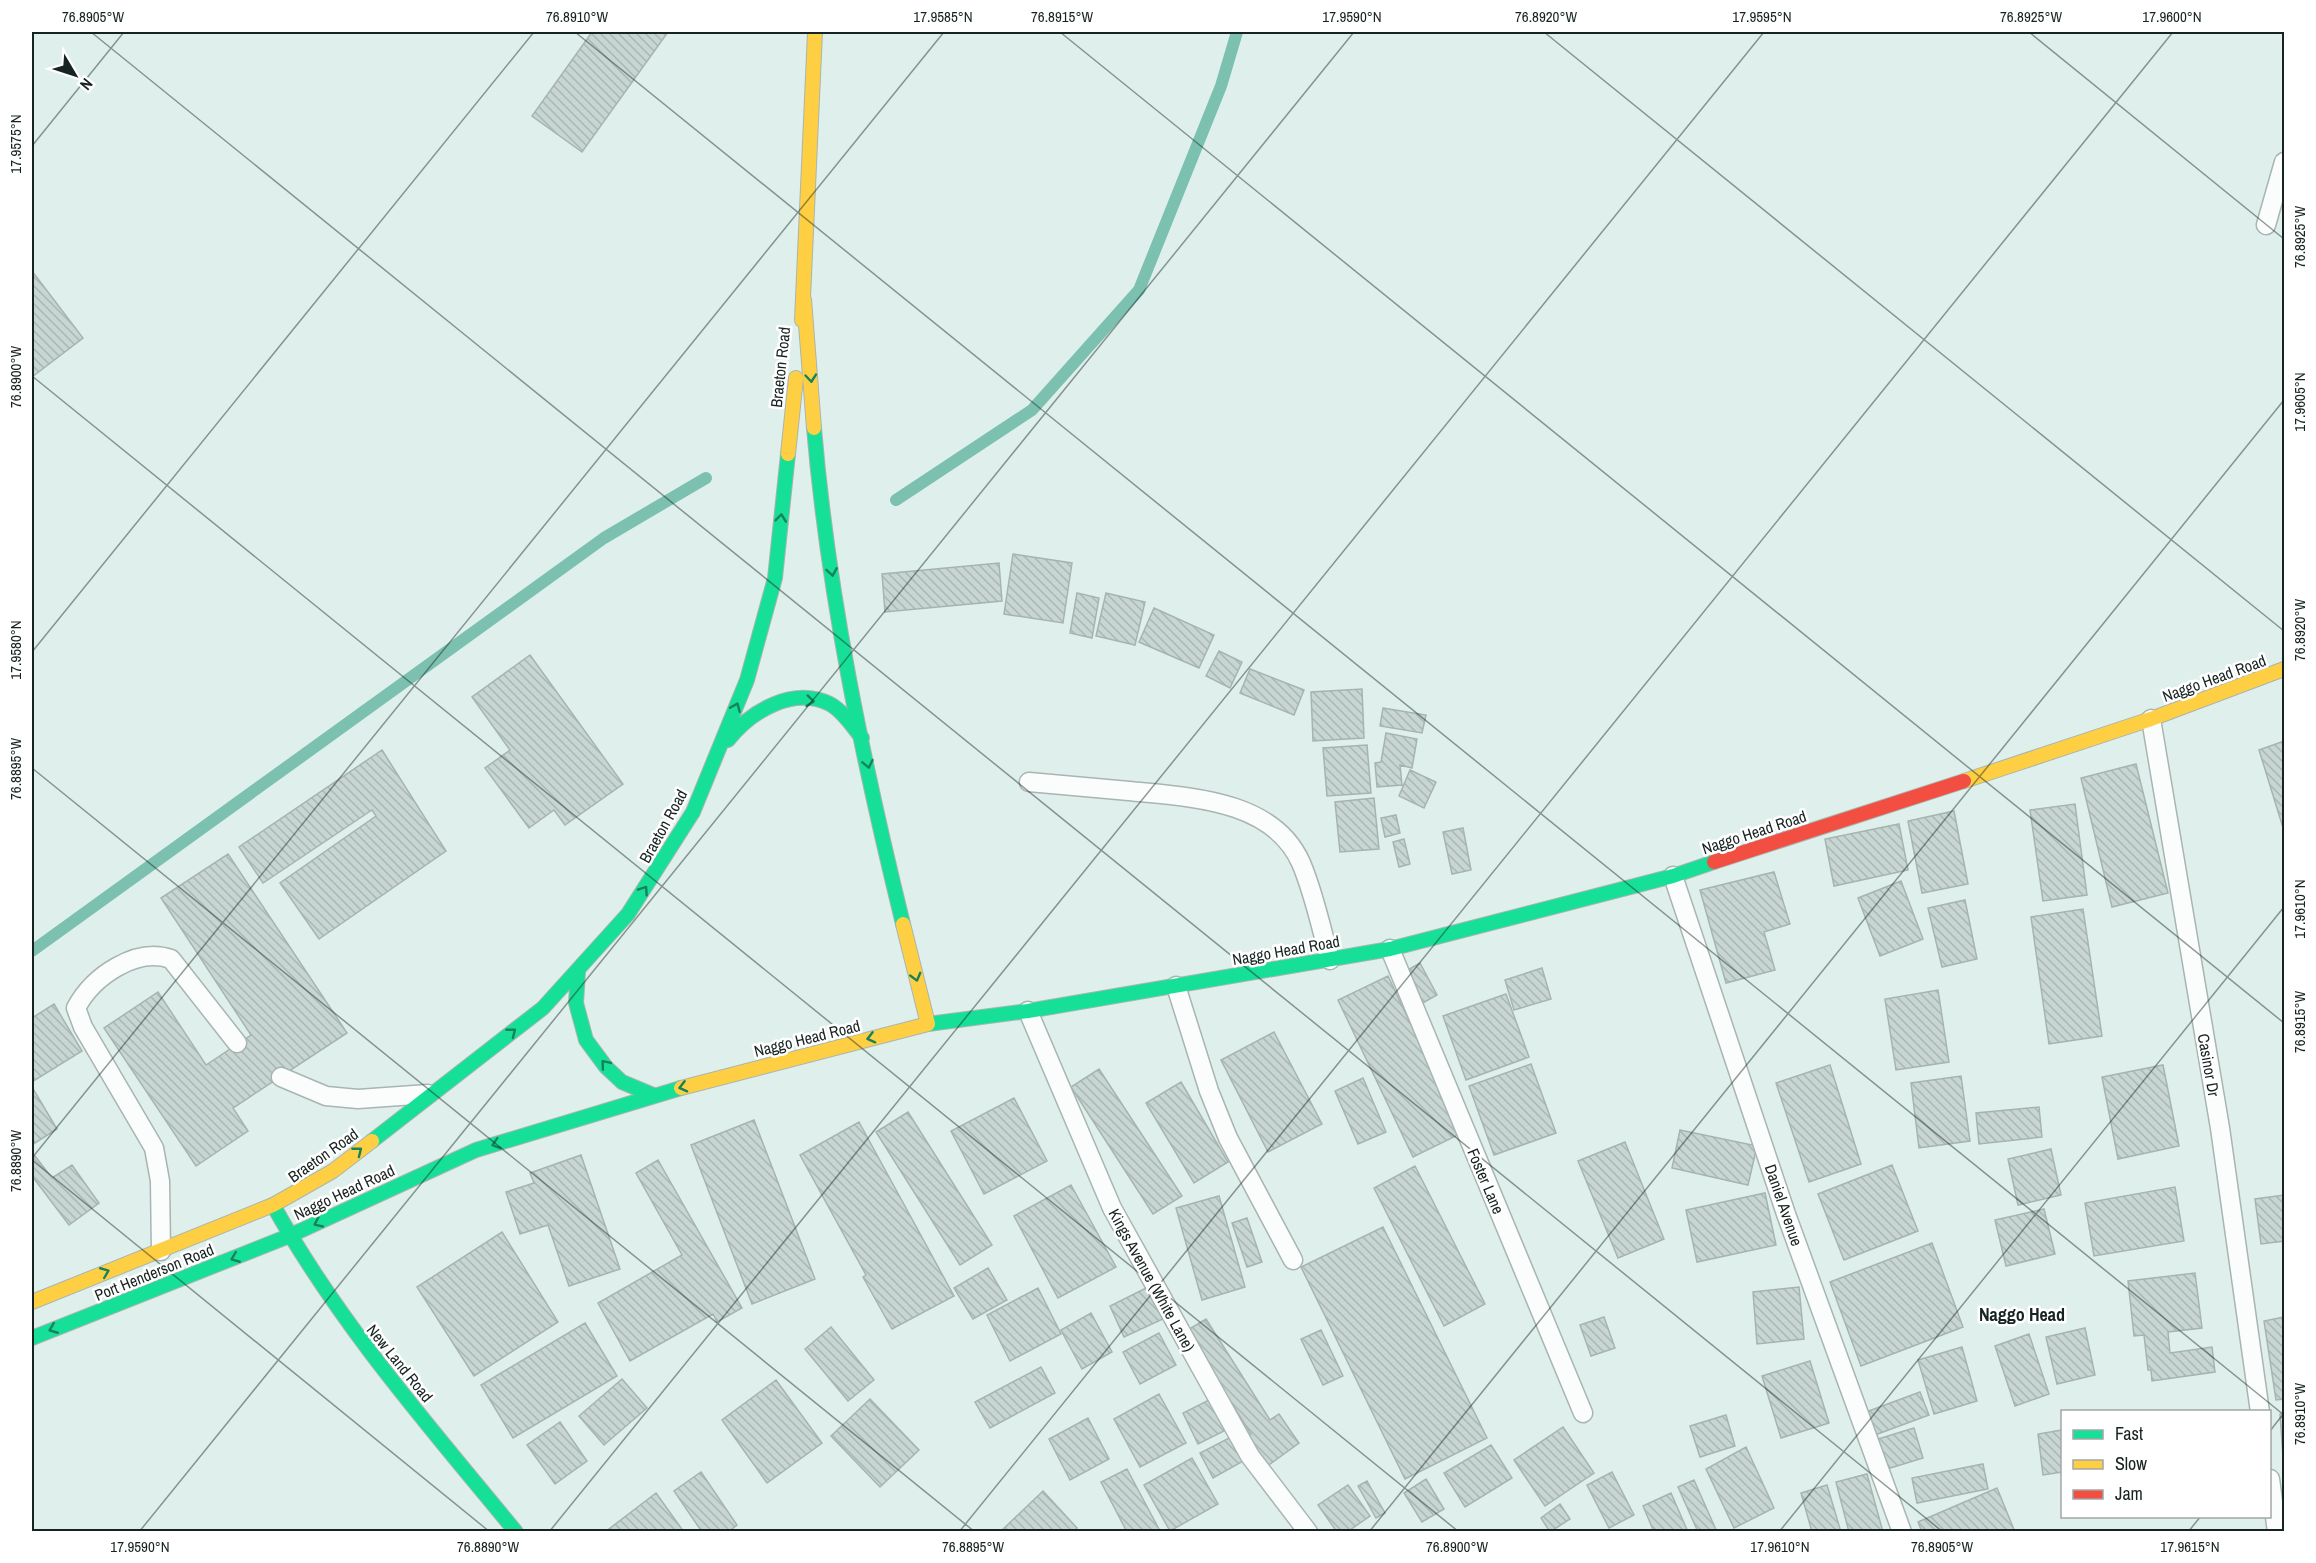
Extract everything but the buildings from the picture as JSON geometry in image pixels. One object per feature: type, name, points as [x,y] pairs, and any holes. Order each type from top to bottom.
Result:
[{"type":"main road","name":"Braeton Road","points":[[273,1205],[333,1171],[543,1008],[578,972],[628,914],[693,812],[747,680],[775,578],[804,299],[815,32]]},
{"type":"main road","name":"Braeton Road","points":[[804,299],[824,520],[862,738],[903,931],[928,1024]]},
{"type":"main road","name":"Naggo Head Road","points":[[289,1236],[476,1150],[653,1095],[928,1024],[1028,1011],[1390,949],[1673,876],[2151,719],[2284,669]]},
{"type":"main road","points":[[714,761],[734,731],[767,705],[807,699],[831,705],[862,738]]},
{"type":"main road","points":[[578,972],[576,1003],[586,1040],[622,1082],[653,1095]]},
{"type":"main road","name":"Port Henderson Road","points":[[32,1302],[273,1205]]},
{"type":"main road","name":"New Land Road","points":[[273,1205],[289,1236],[336,1310],[516,1532]]},
{"type":"main road","name":"Port Henderson Road","points":[[32,1338],[289,1236]]},
{"type":"lane","points":[[2266,225],[2284,162]]},
{"type":"lane","name":"Casinor Dr","points":[[2151,719],[2220,1128],[2260,1410]]},
{"type":"lane","points":[[1029,782],[1183,796],[1226,804],[1259,819],[1281,836],[1301,862],[1330,960]]},
{"type":"lane","name":"Daniel Avenue","points":[[1673,876],[1786,1214],[1902,1532]]},
{"type":"lane","name":"Foster Lane","points":[[1390,949],[1583,1413]]},
{"type":"lane","points":[[161,1251],[160,1181],[154,1148],[83,1027],[76,1008],[84,994],[114,968],[141,956],[157,954],[171,959],[237,1043]]},
{"type":"lane","points":[[1176,986],[1209,1091],[1228,1138],[1293,1260]]},
{"type":"lane","name":"Kings Avenue (White Lane)","points":[[1028,1011],[1112,1208],[1250,1456],[1308,1532]]},
{"type":"lane","points":[[281,1077],[326,1096],[358,1098],[432,1093]]},
{"type":"lane","points":[[2271,1487],[2277,1532]]},
{"type":"waterway","points":[[896,500],[1032,410],[1139,290],[1221,86],[1237,32]]},
{"type":"waterway","points":[[32,951],[604,538],[706,478]]},
{"type":"traffic: fast","points":[[814,428],[828,553],[849,678],[874,801],[903,924]]},
{"type":"traffic: fast","points":[[372,1141],[543,1008],[628,914],[693,812],[747,680],[775,578],[788,454]]},
{"type":"traffic: fast","points":[[728,740],[737,729],[761,711],[774,704],[802,698],[816,699],[835,707],[862,738]]},
{"type":"traffic: fast","points":[[928,1024],[1028,1011],[1390,949],[1673,876],[1714,862]]},
{"type":"traffic: fast","points":[[578,972],[576,1003],[586,1040],[606,1067],[622,1082],[653,1095]]},
{"type":"traffic: fast","points":[[32,1338],[289,1236],[476,1150],[681,1088]]},
{"type":"traffic: fast","points":[[273,1205],[299,1249],[356,1333],[516,1532]]},
{"type":"traffic: slow","points":[[802,320],[815,32]]},
{"type":"traffic: slow","points":[[804,299],[814,428]]},
{"type":"traffic: slow","points":[[788,454],[796,378]]},
{"type":"traffic: slow","points":[[1964,781],[2151,719],[2284,669]]},
{"type":"traffic: slow","points":[[681,1088],[928,1024],[903,924]]},
{"type":"traffic: slow","points":[[32,1302],[273,1205],[333,1171],[372,1141]]},
{"type":"traffic: jam","points":[[1714,862],[1964,781]]},
{"type":"district","name":"Naggo Head","points":[[2022,1314]]}]
